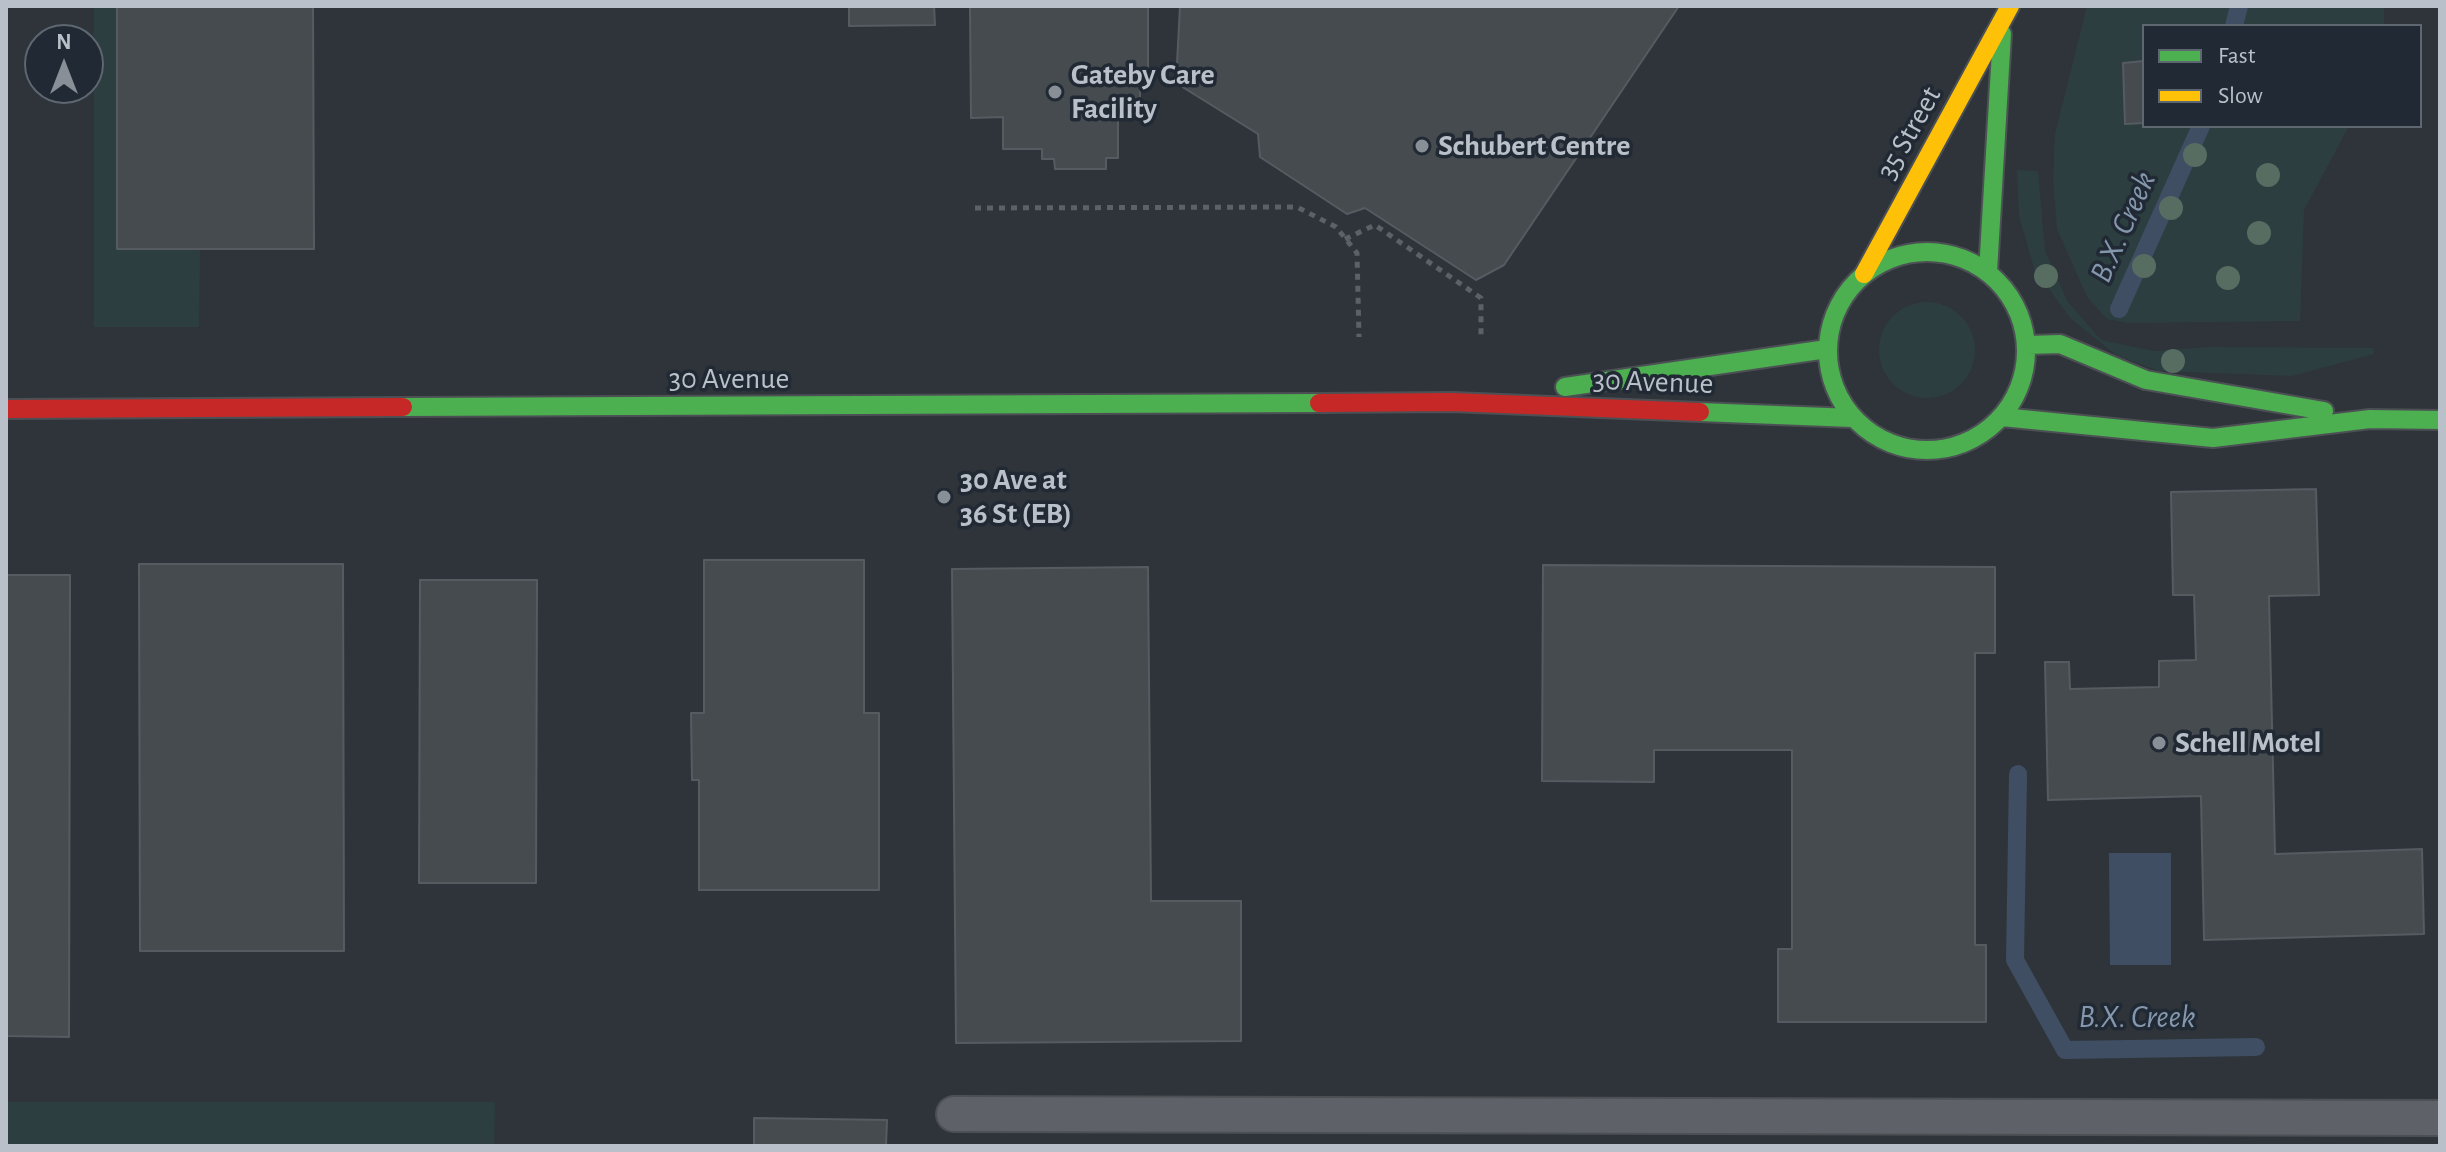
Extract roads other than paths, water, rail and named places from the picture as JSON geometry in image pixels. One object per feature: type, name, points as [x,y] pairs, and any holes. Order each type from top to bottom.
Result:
[{"type":"street","name":"35 Street","points":[[1988,272],[2007,13]]},
{"type":"street","name":"35 Street","points":[[1864,274],[2007,13]]},
{"type":"street","points":[[1906,253],[1955,255],[1988,272],[2011,297],[2028,345],[2020,387],[2002,417],[1986,433],[1954,447],[1919,452],[1879,439],[1852,418],[1838,397],[1827,349],[1828,332],[1841,300],[1864,274],[1886,259],[1906,253]]},
{"type":"street","points":[[2028,345],[2060,344],[2146,380],[2370,419]]},
{"type":"street","name":"30 Avenue","points":[[1452,402],[1827,349]]},
{"type":"street","name":"30 Avenue","points":[[6,409],[1452,402],[1852,418]]},
{"type":"street","points":[[2002,417],[2213,438],[2370,419],[2440,420]]},
{"type":"lane","points":[[954,1114],[2440,1118]]},
{"type":"water","points":[[2109,853],[2171,853],[2171,965],[2110,965]]},
{"type":"waterway","name":"B.X. Creek","points":[[2234,24],[2239,6]]},
{"type":"waterway","name":"B.X. Creek","points":[[2119,309],[2200,128]]},
{"type":"waterway","name":"B.X. Creek","points":[[2018,774],[2015,960],[2065,1050],[2256,1047]]},
{"type":"place","name":"Gateby Care Facility","points":[[1055,92]]},
{"type":"place","name":"Schubert Centre","points":[[1422,146]]},
{"type":"place","name":"30 Ave at 36 St (EB)","points":[[944,497]]},
{"type":"place","name":"Schell Motel","points":[[2159,743]]}]
